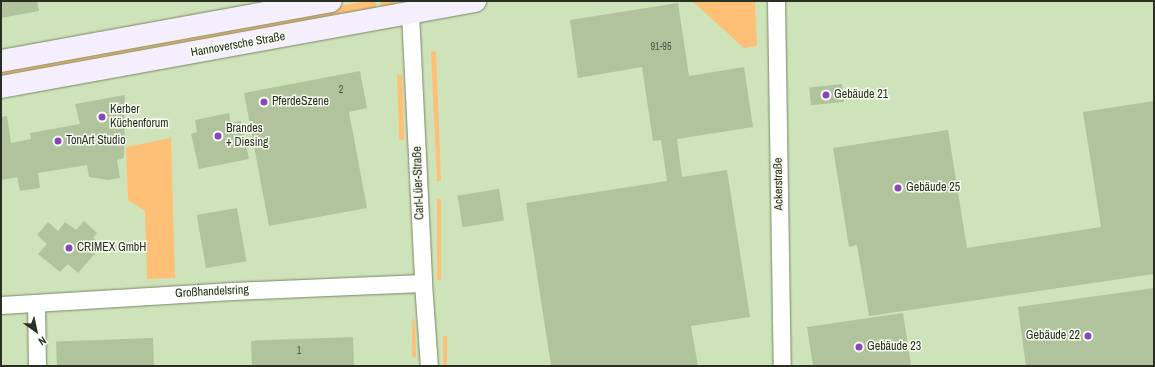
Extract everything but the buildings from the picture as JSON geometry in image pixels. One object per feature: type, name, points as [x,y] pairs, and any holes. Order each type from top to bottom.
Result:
[{"type":"main road","points":[[1,61],[331,1]]},
{"type":"main road","name":"Hannoversche Straße","points":[[1,87],[414,7],[474,1]]},
{"type":"street","name":"Ackerstraße","points":[[776,1],[782,366]]},
{"type":"street","name":"Carl-Lüer-Straße","points":[[414,7],[423,283],[429,366]]},
{"type":"street","name":"Großhandelsring","points":[[1,305],[423,283]]},
{"type":"street","points":[[36,302],[37,366]]},
{"type":"shaded area","points":[[367,1],[375,1],[377,12],[1,80],[1,67]]},
{"type":"shaded area","points":[[380,1],[392,1],[400,6],[382,11]]},
{"type":"shaded area","points":[[692,1],[755,1],[757,46],[744,48]]},
{"type":"shaded area","points":[[436,51],[441,181],[437,181],[431,52]]},
{"type":"shaded area","points":[[397,75],[402,75],[404,140],[399,140]]},
{"type":"shaded area","points":[[171,138],[175,278],[147,279],[145,211],[128,200],[126,147]]},
{"type":"shaded area","points":[[437,199],[441,199],[441,280],[437,280]]},
{"type":"shaded area","points":[[412,316],[415,324],[416,357],[412,358]]},
{"type":"shaded area","points":[[443,336],[447,336],[447,366],[443,366]]},
{"type":"place","name":"Gebäude 21","points":[[826,95]]},
{"type":"place","name":"PferdeSzene","points":[[264,102]]},
{"type":"place","name":"Kerber Küchenforum","points":[[102,117]]},
{"type":"place","name":"Brandes + Diesing","points":[[218,136]]},
{"type":"place","name":"TonArt Studio","points":[[58,141]]},
{"type":"place","name":"Gebäude 25","points":[[898,188]]},
{"type":"place","name":"CRIMEX GmbH","points":[[69,248]]},
{"type":"place","name":"Gebäude 22","points":[[1088,336]]},
{"type":"place","name":"Gebäude 23","points":[[859,347]]}]
